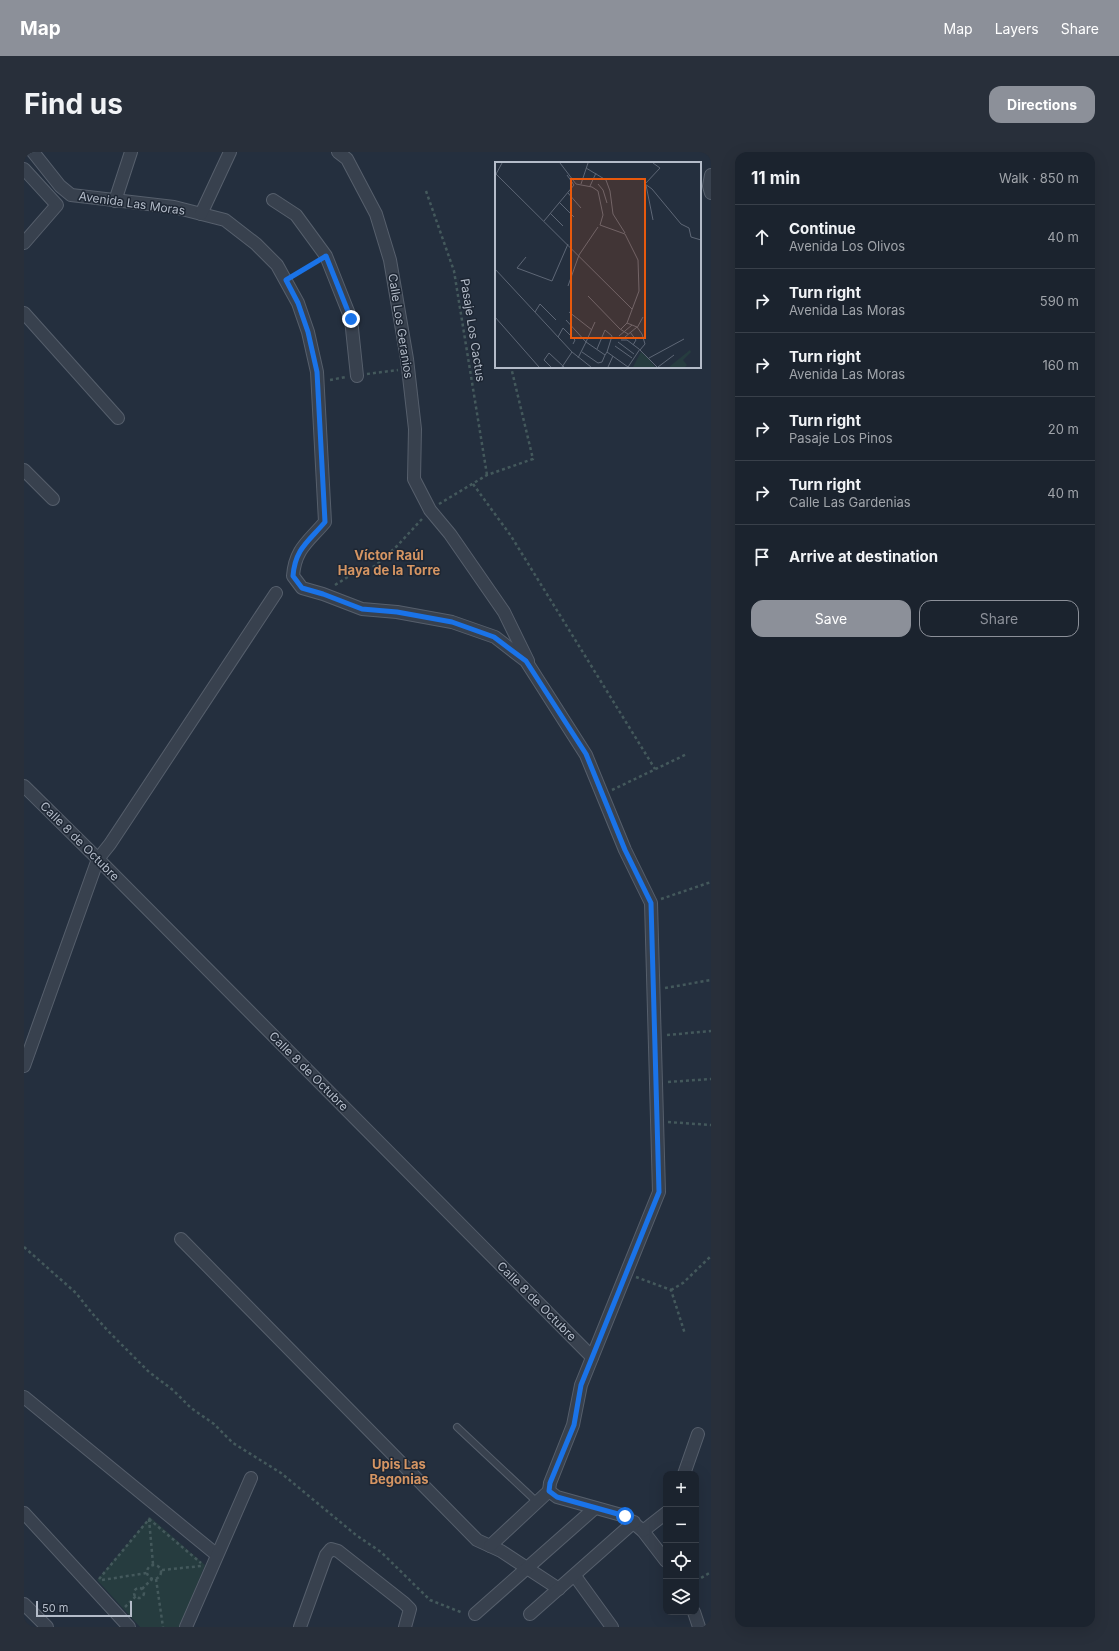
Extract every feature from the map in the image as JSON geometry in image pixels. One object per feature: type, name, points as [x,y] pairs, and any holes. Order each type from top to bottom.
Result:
[{"type":"street","name":"Avenida Las Moras","points":[[33,152],[60,186],[71,195],[174,207],[224,220],[256,244],[277,264],[298,303],[308,332],[317,372],[325,522],[298,552],[294,563],[293,576],[302,588],[323,594],[362,609],[397,612],[452,622],[494,637],[526,661],[586,754],[625,850],[651,903],[659,1192],[581,1385],[574,1425],[550,1483],[549,1491]]},
{"type":"street","points":[[115,201],[131,152]]},
{"type":"street","points":[[201,214],[230,152]]},
{"type":"street","name":"Calle Los Geranios","points":[[338,152],[347,159],[376,214],[390,260],[407,359],[415,429],[414,479],[430,510],[450,534],[504,612],[536,676]]},
{"type":"street","points":[[24,169],[57,205],[24,243]]},
{"type":"street","points":[[711,175],[709,186],[711,193]]},
{"type":"street","points":[[273,200],[296,214],[326,256],[351,319],[357,376]]},
{"type":"street","points":[[24,313],[118,418]]},
{"type":"street","points":[[24,470],[54,499]]},
{"type":"street","points":[[24,1066],[98,858],[110,844],[276,593]]},
{"type":"street","name":"Calle 8 de Octubre","points":[[24,786],[98,858],[592,1357]]},
{"type":"street","points":[[181,1239],[477,1540],[501,1551],[559,1589]]},
{"type":"street","points":[[24,1397],[217,1555]]},
{"type":"street","points":[[685,1471],[698,1434]]},
{"type":"street","points":[[186,1627],[251,1478]]},
{"type":"street","points":[[490,1546],[549,1491],[557,1497],[625,1516],[638,1527],[663,1557]]},
{"type":"street","points":[[471,1615],[595,1508]]},
{"type":"street","points":[[24,1513],[95,1584],[130,1627]]},
{"type":"street","points":[[530,1614],[575,1576],[638,1527],[663,1514]]},
{"type":"street","points":[[300,1627],[326,1555],[331,1549],[338,1551],[404,1603],[410,1610],[405,1627]]},
{"type":"street","points":[[575,1576],[612,1627]]},
{"type":"street","points":[[24,1604],[47,1627]]},
{"type":"street","points":[[695,1615],[699,1627]]},
{"type":"lane","points":[[457,1427],[537,1502]]},
{"type":"path","name":"Pasaje Los Cactus","points":[[426,191],[454,271],[487,475]]},
{"type":"path","points":[[286,280],[326,256]]},
{"type":"path","points":[[511,368],[533,459]]},
{"type":"path","points":[[473,484],[511,536],[655,769]]},
{"type":"path","points":[[602,794],[687,754]]},
{"type":"path","points":[[651,903],[711,882]]},
{"type":"path","points":[[653,990],[711,980]]},
{"type":"path","points":[[654,1036],[711,1031]]},
{"type":"path","points":[[655,1083],[711,1079]]},
{"type":"path","points":[[656,1121],[711,1125]]},
{"type":"path","points":[[24,1247],[76,1293],[108,1331],[149,1372],[214,1424],[234,1443],[281,1473],[356,1535],[381,1552],[430,1600],[471,1615]]},
{"type":"path","points":[[671,1290],[683,1283],[711,1256]]},
{"type":"path","points":[[626,1273],[671,1290]]},
{"type":"path","points":[[671,1290],[684,1334]]},
{"type":"path","points":[[95,1584],[159,1507]]},
{"type":"path","points":[[147,1573],[150,1566],[153,1564],[149,1520]]},
{"type":"path","points":[[149,1520],[204,1565]]},
{"type":"path","points":[[153,1564],[160,1567],[162,1570],[204,1565]]},
{"type":"path","points":[[201,1572],[204,1565]]},
{"type":"path","points":[[136,1596],[134,1592],[136,1589],[142,1589],[152,1579],[156,1579],[161,1574],[162,1570]]},
{"type":"path","points":[[699,1579],[711,1572]]},
{"type":"path","points":[[95,1584],[147,1573]]},
{"type":"path","points":[[147,1573],[152,1579]]},
{"type":"path","points":[[156,1579],[163,1627]]},
{"type":"path","points":[[136,1596],[140,1598],[143,1596],[144,1593],[142,1589]]},
{"type":"path","points":[[124,1608],[136,1596]]},
{"type":"green space","points":[[150,1517],[205,1565],[180,1627],[140,1627],[97,1580]]},
{"type":"district","name":"Víctor Raúl Haya de la Torre","points":[[389,562]]},
{"type":"district","name":"Upis Las Begonias","points":[[399,1472]]},
{"type":"route","points":[[351,319],[326,256],[286,280],[298,303],[308,332],[317,372],[325,522],[298,552],[294,563],[293,576],[302,588],[323,594],[362,609],[397,612],[452,622],[494,637],[526,661],[586,754],[625,850],[651,903],[659,1192],[581,1385],[574,1425],[559,1459],[550,1483],[549,1491],[557,1497],[625,1516]]}]
